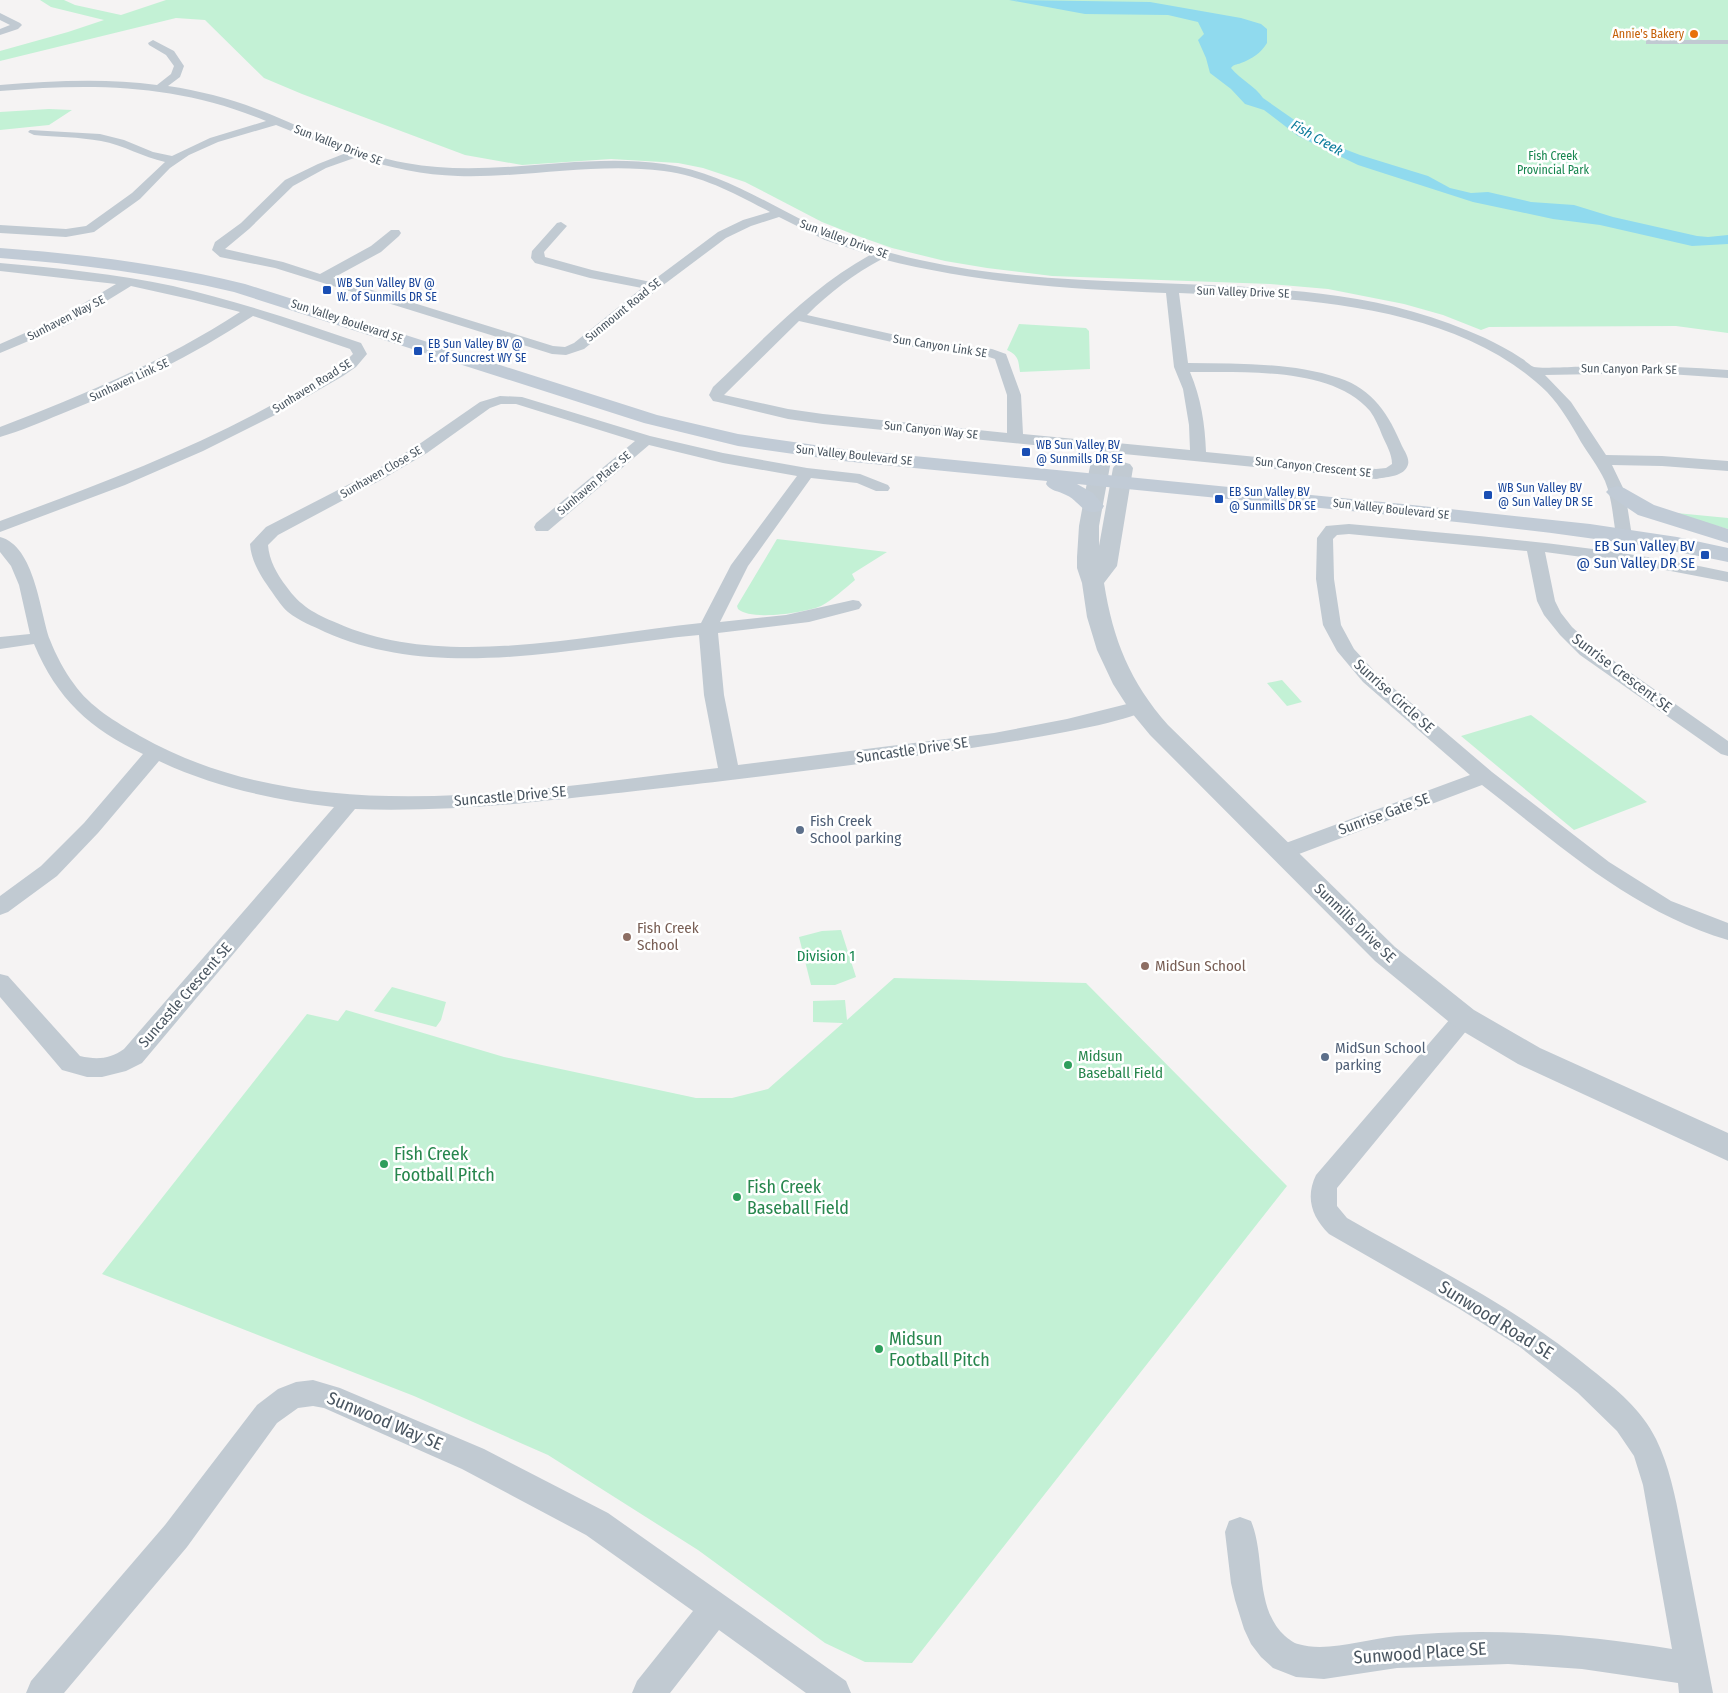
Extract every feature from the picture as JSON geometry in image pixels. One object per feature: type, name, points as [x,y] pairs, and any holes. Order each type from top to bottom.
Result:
[{"type":"main road","name":"Sun Valley Boulevard SE","points":[[0,243],[128,254],[238,274],[294,289],[610,390],[713,420],[822,438],[1403,510],[1728,537]]},
{"type":"main road","name":"Sun Valley Boulevard SE","points":[[0,254],[64,258],[131,266],[239,288],[651,419],[719,436],[801,450],[1016,473],[1099,473]]},
{"type":"main road","points":[[1016,473],[1079,492],[1088,498],[1093,506]]},
{"type":"main road","points":[[1617,492],[1646,510],[1728,537]]},
{"type":"main road","name":"Sun Valley Boulevard SE","points":[[1623,528],[1677,544],[1728,555]]},
{"type":"street","points":[[0,16],[17,25],[0,32]]},
{"type":"street","points":[[1649,42],[1728,42]]},
{"type":"street","points":[[153,43],[170,53],[179,66],[176,75],[158,88]]},
{"type":"street","points":[[27,86],[36,74]]},
{"type":"street","name":"Sun Valley Drive SE","points":[[0,88],[102,85],[158,88],[219,100],[374,160],[408,168],[460,173],[605,165],[660,168],[698,175],[756,198],[816,231],[881,254],[942,268],[1012,280],[1080,286],[1294,294],[1378,307],[1425,319],[1459,332],[1504,354],[1552,389],[1565,404],[1601,460],[1617,492],[1623,528]]},
{"type":"street","points":[[0,229],[66,233],[90,229],[136,196],[173,160],[209,142],[276,121]]},
{"type":"street","points":[[34,132],[100,137],[120,142],[150,155],[173,160]]},
{"type":"street","name":"Sunmount Road SE","points":[[358,153],[314,170],[289,183],[245,226],[218,248],[225,254],[278,265],[561,351],[579,346],[652,286],[722,235],[748,223],[781,213]]},
{"type":"street","points":[[561,226],[538,251],[538,258],[540,260],[590,274],[652,286]]},
{"type":"street","points":[[322,278],[376,249],[395,234]]},
{"type":"street","name":"Sun Canyon Way SE","points":[[881,254],[850,271],[825,290],[718,390],[716,395],[718,398],[823,420],[1198,456]]},
{"type":"street","name":"Sunhaven Road SE","points":[[0,268],[60,272],[130,282],[196,296],[251,311],[356,346],[360,354],[356,359],[312,388],[235,431],[134,476],[0,527]]},
{"type":"street","name":"Sunhaven Way SE","points":[[0,349],[64,322],[130,282]]},
{"type":"street","points":[[1172,289],[1182,367],[1195,409],[1198,456]]},
{"type":"street","name":"Sunhaven Link SE","points":[[0,432],[84,401],[152,370],[210,338],[251,311]]},
{"type":"street","name":"Sun Canyon Link SE","points":[[798,317],[898,340],[992,353],[1001,357],[1014,395],[1014,438]]},
{"type":"street","name":"Sun Canyon Crescent SE","points":[[1182,367],[1285,371],[1310,375],[1340,384],[1363,397],[1375,408],[1400,458],[1400,466],[1394,470],[1376,474],[1198,456]]},
{"type":"street","name":"Sun Canyon Park SE","points":[[1529,371],[1573,368],[1654,369],[1728,374]]},
{"type":"street","name":"Sunhaven Close SE","points":[[853,605],[828,613],[789,620],[516,650],[429,650],[379,645],[349,637],[325,627],[295,609],[273,583],[259,552],[259,544],[272,532],[421,450],[485,405],[495,401],[517,400],[646,440],[723,458],[807,473],[860,479],[882,488]]},
{"type":"street","name":"Sunhaven Place SE","points":[[542,527],[646,440]]},
{"type":"street","points":[[1601,460],[1662,461],[1728,466]]},
{"type":"street","points":[[729,773],[714,695],[708,628],[740,565],[807,473]]},
{"type":"street","name":"Sunmills Drive SE","points":[[1099,473],[1089,526],[1088,568],[1093,583],[1094,601],[1102,635],[1125,684],[1139,707],[1195,767],[1385,954],[1464,1018],[1529,1056],[1728,1148]]},
{"type":"street","points":[[1093,583],[1106,566],[1122,476]]},
{"type":"street","name":"Sunrise Circle SE","points":[[1728,577],[1620,557],[1535,547],[1348,529],[1332,530],[1325,538],[1325,579],[1329,613],[1335,632],[1346,651],[1370,678],[1485,777],[1601,868],[1664,906],[1728,932]]},
{"type":"street","name":"Suncastle Drive SE","points":[[0,542],[10,551],[28,582],[40,638],[65,686],[84,708],[155,753],[204,772],[277,792],[350,802],[433,802],[509,798],[856,758],[991,739],[1073,724],[1139,707]]},
{"type":"street","name":"Sunrise Crescent SE","points":[[1535,547],[1546,601],[1566,631],[1587,651],[1728,750]]},
{"type":"street","points":[[0,642],[40,638]]},
{"type":"street","points":[[0,907],[49,870],[91,828],[155,753]]},
{"type":"street","name":"Sunrise Gate SE","points":[[1282,852],[1485,777]]},
{"type":"street","name":"Suncastle Crescent SE","points":[[0,982],[71,1063],[87,1069],[99,1069],[126,1061],[133,1056],[350,802]]},
{"type":"street","name":"Sunwood Road SE","points":[[1464,1018],[1325,1183],[1322,1191],[1324,1209],[1338,1226],[1522,1332],[1564,1363],[1626,1421],[1639,1437],[1648,1455],[1658,1485],[1693,1681]]},
{"type":"street","name":"Sunwood Way SE","points":[[43,1693],[176,1536],[267,1414],[285,1399],[308,1392],[320,1393],[330,1397],[473,1459],[597,1524],[834,1693]]},
{"type":"street","name":"Sunwood Place SE","points":[[1240,1532],[1257,1623],[1267,1641],[1285,1656],[1304,1663],[1394,1652],[1488,1648],[1545,1649],[1602,1655],[1693,1681]]},
{"type":"street","points":[[649,1693],[716,1608]]},
{"type":"green space","name":"Fish Creek Provincial Park","points":[[40,0],[64,0],[75,5],[121,15],[166,0],[1728,0],[1728,333],[1676,326],[1489,327],[1481,330],[1443,315],[1404,304],[1328,289],[1270,284],[1052,276],[945,261],[892,248],[855,235],[822,222],[745,182],[703,168],[678,163],[611,159],[522,165],[465,155],[264,78],[205,20],[176,18],[0,61],[0,51],[104,20],[51,7]]},
{"type":"green space","points":[[49,109],[72,110],[49,125],[0,130],[0,112]]},
{"type":"green space","points":[[1019,324],[1086,328],[1089,331],[1090,369],[1020,372],[1017,359],[1014,354],[1007,350]]},
{"type":"green space","points":[[1666,512],[1728,518],[1728,529]]},
{"type":"green space","points":[[777,539],[887,552],[852,574],[855,580],[821,606],[778,615],[745,613],[738,609],[737,606]]},
{"type":"green space","points":[[1282,680],[1302,702],[1287,706],[1267,683]]},
{"type":"green space","points":[[1531,715],[1647,802],[1574,830],[1461,736]]},
{"type":"green space","name":"Division 1","points":[[841,930],[856,977],[835,985],[811,985],[799,937],[822,931]]},
{"type":"green space","points":[[894,978],[1086,983],[1287,1186],[912,1663],[865,1662],[825,1643],[698,1550],[548,1455],[414,1396],[102,1274],[307,1014],[338,1021],[346,1010],[504,1057],[696,1098],[732,1098],[768,1089],[843,1023],[813,1022],[813,1001],[845,1000],[847,1020]]},
{"type":"green space","points":[[392,987],[446,1002],[441,1020],[436,1027],[374,1011]]},
{"type":"water","name":"Fish Creek","points":[[1009,0],[1150,2],[1241,18],[1261,24],[1267,29],[1267,43],[1265,47],[1252,58],[1231,68],[1263,98],[1326,142],[1360,155],[1428,176],[1450,188],[1471,193],[1488,192],[1531,202],[1574,205],[1613,217],[1697,236],[1728,235],[1728,244],[1692,246],[1600,225],[1553,219],[1473,202],[1358,165],[1298,136],[1264,110],[1245,104],[1231,89],[1210,73],[1198,40],[1204,34],[1198,22],[1168,15],[1085,14]]},
{"type":"place","name":"Annie's Bakery","points":[[1694,34]]},
{"type":"place","name":"WB Sun Valley BV @ W. of Sunmills DR SE","points":[[327,290]]},
{"type":"place","name":"EB Sun Valley BV @ E. of Suncrest WY SE","points":[[418,351]]},
{"type":"place","name":"WB Sun Valley BV @ Sunmills DR SE","points":[[1026,452]]},
{"type":"place","name":"WB Sun Valley BV @ Sun Valley DR SE","points":[[1488,495]]},
{"type":"place","name":"EB Sun Valley BV @ Sunmills DR SE","points":[[1219,499]]},
{"type":"place","name":"EB Sun Valley BV @ Sun Valley DR SE","points":[[1705,555]]},
{"type":"place","name":"Fish Creek School parking","points":[[800,830]]},
{"type":"place","name":"Fish Creek School","points":[[627,937]]},
{"type":"place","name":"MidSun School","points":[[1145,966]]},
{"type":"place","name":"MidSun School parking","points":[[1325,1057]]},
{"type":"place","name":"Midsun Baseball Field","points":[[1068,1065]]},
{"type":"place","name":"Fish Creek Football Pitch","points":[[384,1164]]},
{"type":"place","name":"Fish Creek Baseball Field","points":[[737,1197]]},
{"type":"place","name":"Midsun Football Pitch","points":[[879,1349]]}]
